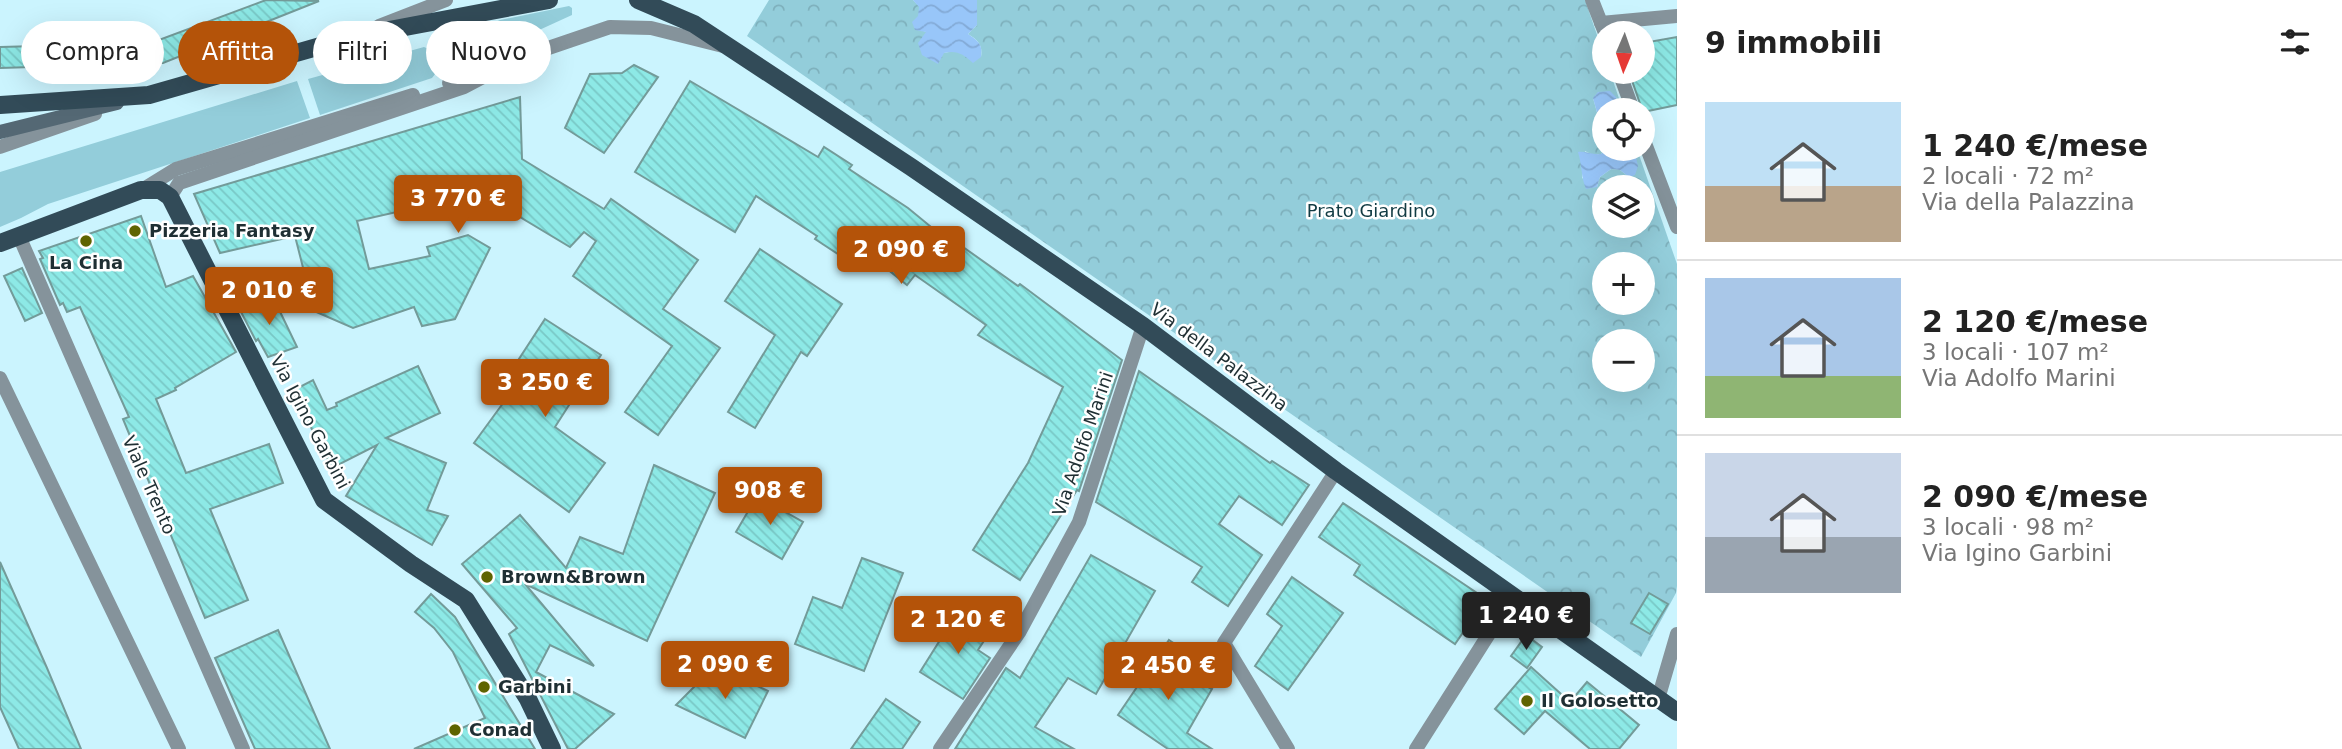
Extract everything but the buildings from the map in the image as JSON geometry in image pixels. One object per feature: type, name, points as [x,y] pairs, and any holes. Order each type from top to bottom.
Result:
[{"type":"main road","points":[[412,27],[549,0]]},
{"type":"main road","name":"Via della Palazzina","points":[[638,0],[694,24],[911,167],[1143,326],[1336,471],[1677,712]]},
{"type":"main road","points":[[0,132],[149,95],[313,48]]},
{"type":"main road","points":[[0,105],[149,95]]},
{"type":"main road","points":[[0,243],[141,190],[160,190],[170,197]]},
{"type":"main road","name":"Via Igino Garbini","points":[[170,197],[324,500],[411,564],[466,600],[528,699],[551,749]]},
{"type":"street","points":[[393,21],[446,0]]},
{"type":"street","points":[[1592,0],[1600,21]]},
{"type":"street","points":[[1646,21],[1677,16]]},
{"type":"street","points":[[141,190],[176,169],[464,79],[451,20]]},
{"type":"street","name":"Via della Palazzina","points":[[170,197],[179,183],[464,87],[519,58],[610,27],[651,28],[728,47]]},
{"type":"street","points":[[0,147],[149,95]]},
{"type":"street","points":[[1652,161],[1677,227]]},
{"type":"street","name":"Viale Trento","points":[[19,236],[243,749]]},
{"type":"street","name":"Via Adolfo Marini","points":[[940,749],[1020,631],[1079,522],[1143,326]]},
{"type":"street","points":[[0,378],[179,749]]},
{"type":"street","points":[[1287,749],[1224,643],[1336,471]]},
{"type":"street","points":[[1416,749],[1513,596]]},
{"type":"street","points":[[1658,699],[1677,634]]},
{"type":"green space","name":"Prato Giardino","points":[[769,0],[913,0],[919,6],[921,30],[926,32],[944,53],[954,51],[981,57],[979,43],[968,34],[977,25],[977,0],[1585,0],[1592,21],[1592,84],[1614,84],[1619,98],[1592,98],[1592,154],[1585,151],[1582,178],[1592,184],[1592,238],[1655,238],[1655,201],[1677,264],[1677,586],[1676,593],[1641,657],[747,36]]},
{"type":"green space","points":[[569,6],[572,8],[572,15],[551,25],[551,21],[498,21]]},
{"type":"green space","points":[[426,48],[426,80],[320,115],[308,79],[313,78],[313,84],[412,84],[412,50]]},
{"type":"green space","points":[[287,84],[298,84],[310,118],[48,204],[0,227],[0,172]]},
{"type":"green space","name":"Prato Giardino","points":[[1634,161],[1641,161],[1646,175],[1630,175]]},
{"type":"green space","name":"Prato Giardino","points":[[1611,169],[1620,170],[1626,175],[1603,175]]},
{"type":"water","points":[[913,0],[977,0],[977,25],[968,34],[979,43],[981,57],[973,63],[960,54],[949,52],[944,53],[938,64],[922,55],[918,43],[926,32],[915,30],[912,22],[918,16],[919,7]]},
{"type":"water","points":[[1610,91],[1616,98],[1593,98],[1598,92]]},
{"type":"water","points":[[1578,152],[1592,153],[1592,161],[1637,161],[1638,166],[1635,175],[1611,169],[1603,175],[1592,175],[1592,188],[1586,189]]},
{"type":"place","name":"Pizzeria Fantasy","points":[[135,231]]},
{"type":"place","name":"La Cina","points":[[86,241]]},
{"type":"place","name":"Brown&Brown","points":[[487,577]]},
{"type":"place","name":"Garbini","points":[[484,687]]},
{"type":"place","name":"Il Golosetto","points":[[1527,701]]},
{"type":"place","name":"Conad","points":[[455,730]]}]
